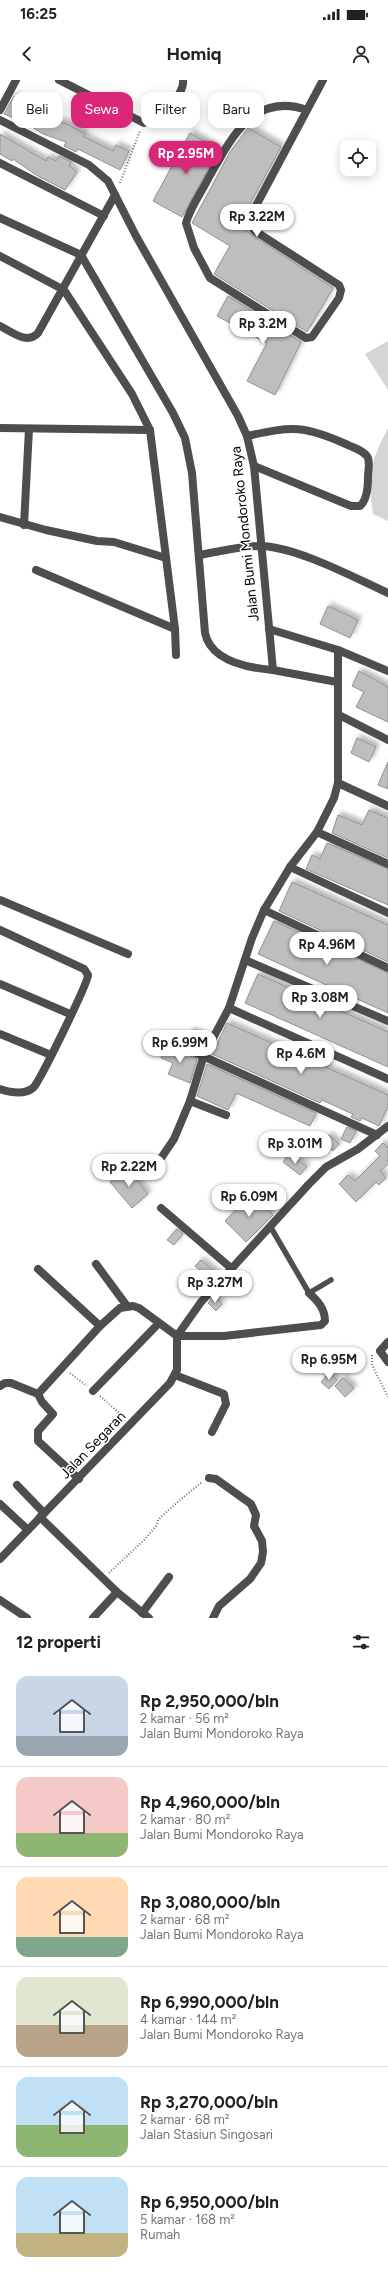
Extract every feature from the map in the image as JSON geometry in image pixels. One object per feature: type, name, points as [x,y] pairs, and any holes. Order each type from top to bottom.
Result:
[{"type":"street","points":[[0,110],[16,80]]},
{"type":"street","points":[[58,80],[141,121]]},
{"type":"street","points":[[181,92],[183,89],[182,80]]},
{"type":"street","points":[[307,110],[286,105],[258,113],[238,128],[186,223],[194,248],[210,278],[306,338],[312,337],[339,298],[341,290],[339,285],[255,231],[250,220],[251,214],[307,110],[323,80]]},
{"type":"street","name":"Jalan Bumi Mondoroko Raya","points":[[0,120],[96,169],[108,181],[136,236],[222,385],[247,436],[254,466],[269,629],[338,650],[388,671]]},
{"type":"street","points":[[0,163],[104,216]]},
{"type":"street","points":[[0,326],[22,337],[32,338],[38,333],[64,290],[81,254],[115,195]]},
{"type":"street","points":[[0,218],[81,254],[142,358],[185,438],[192,474],[205,632],[208,642],[216,652],[236,663],[337,682]]},
{"type":"street","points":[[0,256],[64,290],[132,394],[150,430],[175,629],[176,655]]},
{"type":"street","points":[[0,428],[150,430]]},
{"type":"street","points":[[247,436],[286,428],[300,428],[353,447],[365,454],[368,460],[368,483],[365,498],[360,506],[351,506],[254,466]]},
{"type":"street","points":[[24,525],[29,429]]},
{"type":"street","points":[[0,517],[24,525],[96,541],[114,542],[166,558]]},
{"type":"street","points":[[199,555],[261,546],[291,552],[388,593]]},
{"type":"street","points":[[36,570],[175,629]]},
{"type":"street","points":[[269,629],[273,670]]},
{"type":"street","points":[[152,1173],[174,1139],[190,1101],[204,1055],[229,1008],[264,910],[290,867],[317,832],[329,809],[338,783],[340,715],[337,682],[338,650]]},
{"type":"street","points":[[340,715],[388,740]]},
{"type":"street","points":[[338,783],[388,806]]},
{"type":"street","points":[[317,832],[388,864]]},
{"type":"street","points":[[290,867],[388,913]]},
{"type":"street","points":[[0,900],[128,954]]},
{"type":"street","points":[[264,910],[388,968]]},
{"type":"street","points":[[0,930],[86,970],[88,979],[51,1055],[32,1088],[17,1092],[0,1089]]},
{"type":"street","points":[[245,960],[388,1021]]},
{"type":"street","points":[[0,984],[70,1014]]},
{"type":"street","points":[[229,1008],[388,1079]]},
{"type":"street","points":[[0,1034],[51,1055]]},
{"type":"street","points":[[172,1042],[204,1055],[377,1134]]},
{"type":"street","points":[[190,1101],[226,1115]]},
{"type":"street","points":[[212,1432],[224,1411],[226,1399],[224,1394],[175,1375],[178,1365],[177,1336],[192,1313],[231,1268],[326,1167],[352,1153],[388,1126]]},
{"type":"street","points":[[161,1208],[231,1268]]},
{"type":"street","points":[[96,1264],[127,1306]]},
{"type":"street","points":[[38,1269],[100,1326]]},
{"type":"street","points":[[38,1394],[100,1326],[120,1308],[127,1306],[139,1308],[177,1336],[224,1336],[317,1327],[325,1323],[325,1313],[309,1292]]},
{"type":"street","points":[[93,1391],[159,1323]]},
{"type":"street","points":[[388,1343],[380,1351],[388,1362]]},
{"type":"street","name":"Jalan Segaran","points":[[0,1559],[147,1408],[175,1375]]},
{"type":"street","points":[[0,1386],[5,1383],[11,1383],[38,1394],[42,1402],[54,1414],[38,1432],[38,1441],[79,1479]]},
{"type":"street","points":[[209,1478],[216,1479],[251,1504],[256,1516],[255,1529],[262,1542],[263,1552],[261,1562],[250,1579],[219,1606],[213,1618]]},
{"type":"street","points":[[17,1485],[42,1515],[104,1579],[145,1615],[169,1577]]},
{"type":"street","points":[[0,1504],[28,1530]]},
{"type":"street","points":[[92,1618],[117,1592]]},
{"type":"street","points":[[0,1600],[27,1618]]},
{"type":"lane","points":[[270,1226],[309,1292],[330,1280]]},
{"type":"path","points":[[115,195],[141,127]]},
{"type":"path","points":[[380,1351],[372,1355],[371,1362],[388,1397]]},
{"type":"path","points":[[104,1579],[158,1525],[158,1520],[174,1505],[209,1478]]},
{"type":"shaded area","points":[[388,341],[388,390],[365,354]]},
{"type":"shaded area","points":[[388,428],[388,521],[373,514],[370,479],[377,451]]},
{"type":"building","points":[[12,100],[12,117],[4,114]]},
{"type":"building","points":[[63,123],[85,134],[84,137],[113,151],[116,145],[129,151],[120,170],[78,149],[76,152],[64,146],[66,142],[43,134],[34,128],[63,128]]},
{"type":"building","points":[[248,128],[281,147],[238,226],[333,288],[307,332],[214,274],[230,246],[192,223],[230,152]]},
{"type":"building","points":[[190,133],[219,149],[182,217],[153,201]]},
{"type":"building","points":[[0,134],[46,161],[48,157],[56,161],[59,156],[71,162],[69,166],[77,172],[65,190],[36,175],[13,159],[12,161],[0,154]]},
{"type":"building","points":[[228,296],[301,342],[275,395],[247,381],[267,343],[217,316]]},
{"type":"building","points":[[328,606],[358,620],[350,638],[320,624]]},
{"type":"building","points":[[359,671],[388,687],[388,722],[356,707],[364,692],[352,686]]},
{"type":"building","points":[[357,738],[376,747],[369,762],[351,753]]},
{"type":"building","points":[[388,762],[388,789],[378,785]]},
{"type":"building","points":[[369,810],[388,818],[388,858],[332,833],[338,815],[362,825]]},
{"type":"building","points":[[327,843],[388,869],[388,905],[306,869],[312,855],[320,859]]},
{"type":"building","points":[[292,882],[388,925],[388,962],[279,911]]},
{"type":"building","points":[[274,921],[388,973],[388,1013],[258,954]]},
{"type":"building","points":[[258,974],[388,1032],[388,1067],[245,1003]]},
{"type":"building","points":[[227,1023],[388,1095],[388,1106],[379,1126],[362,1118],[360,1121],[351,1117],[353,1114],[322,1100],[320,1103],[212,1054]]},
{"type":"building","points":[[191,1031],[200,1035],[195,1046],[186,1042]]},
{"type":"building","points":[[167,1045],[197,1059],[190,1083],[168,1074],[173,1063],[161,1058]]},
{"type":"building","points":[[207,1064],[316,1113],[310,1126],[236,1093],[228,1110],[197,1096]]},
{"type":"building","points":[[347,1127],[356,1131],[350,1143],[341,1139]]},
{"type":"building","points":[[329,1135],[339,1144],[333,1151],[322,1143]]},
{"type":"building","points":[[383,1143],[388,1148],[388,1164],[380,1171],[386,1178],[379,1185],[376,1182],[356,1202],[339,1184],[348,1175],[355,1181],[380,1156],[375,1151]]},
{"type":"building","points":[[289,1154],[307,1167],[300,1175],[283,1162]]},
{"type":"building","points":[[127,1168],[148,1194],[132,1208],[110,1182]]},
{"type":"building","points":[[251,1194],[273,1215],[246,1242],[225,1221]]},
{"type":"building","points":[[177,1229],[183,1234],[174,1245],[167,1240]]},
{"type":"building","points":[[201,1260],[216,1273],[210,1279],[195,1266]]},
{"type":"building","points":[[184,1279],[195,1289],[189,1295],[178,1285]]},
{"type":"building","points":[[214,1296],[222,1304],[216,1311],[208,1303]]},
{"type":"building","points":[[329,1373],[337,1380],[329,1389],[321,1382]]},
{"type":"building","points":[[343,1378],[354,1388],[345,1397],[335,1386]]}]
